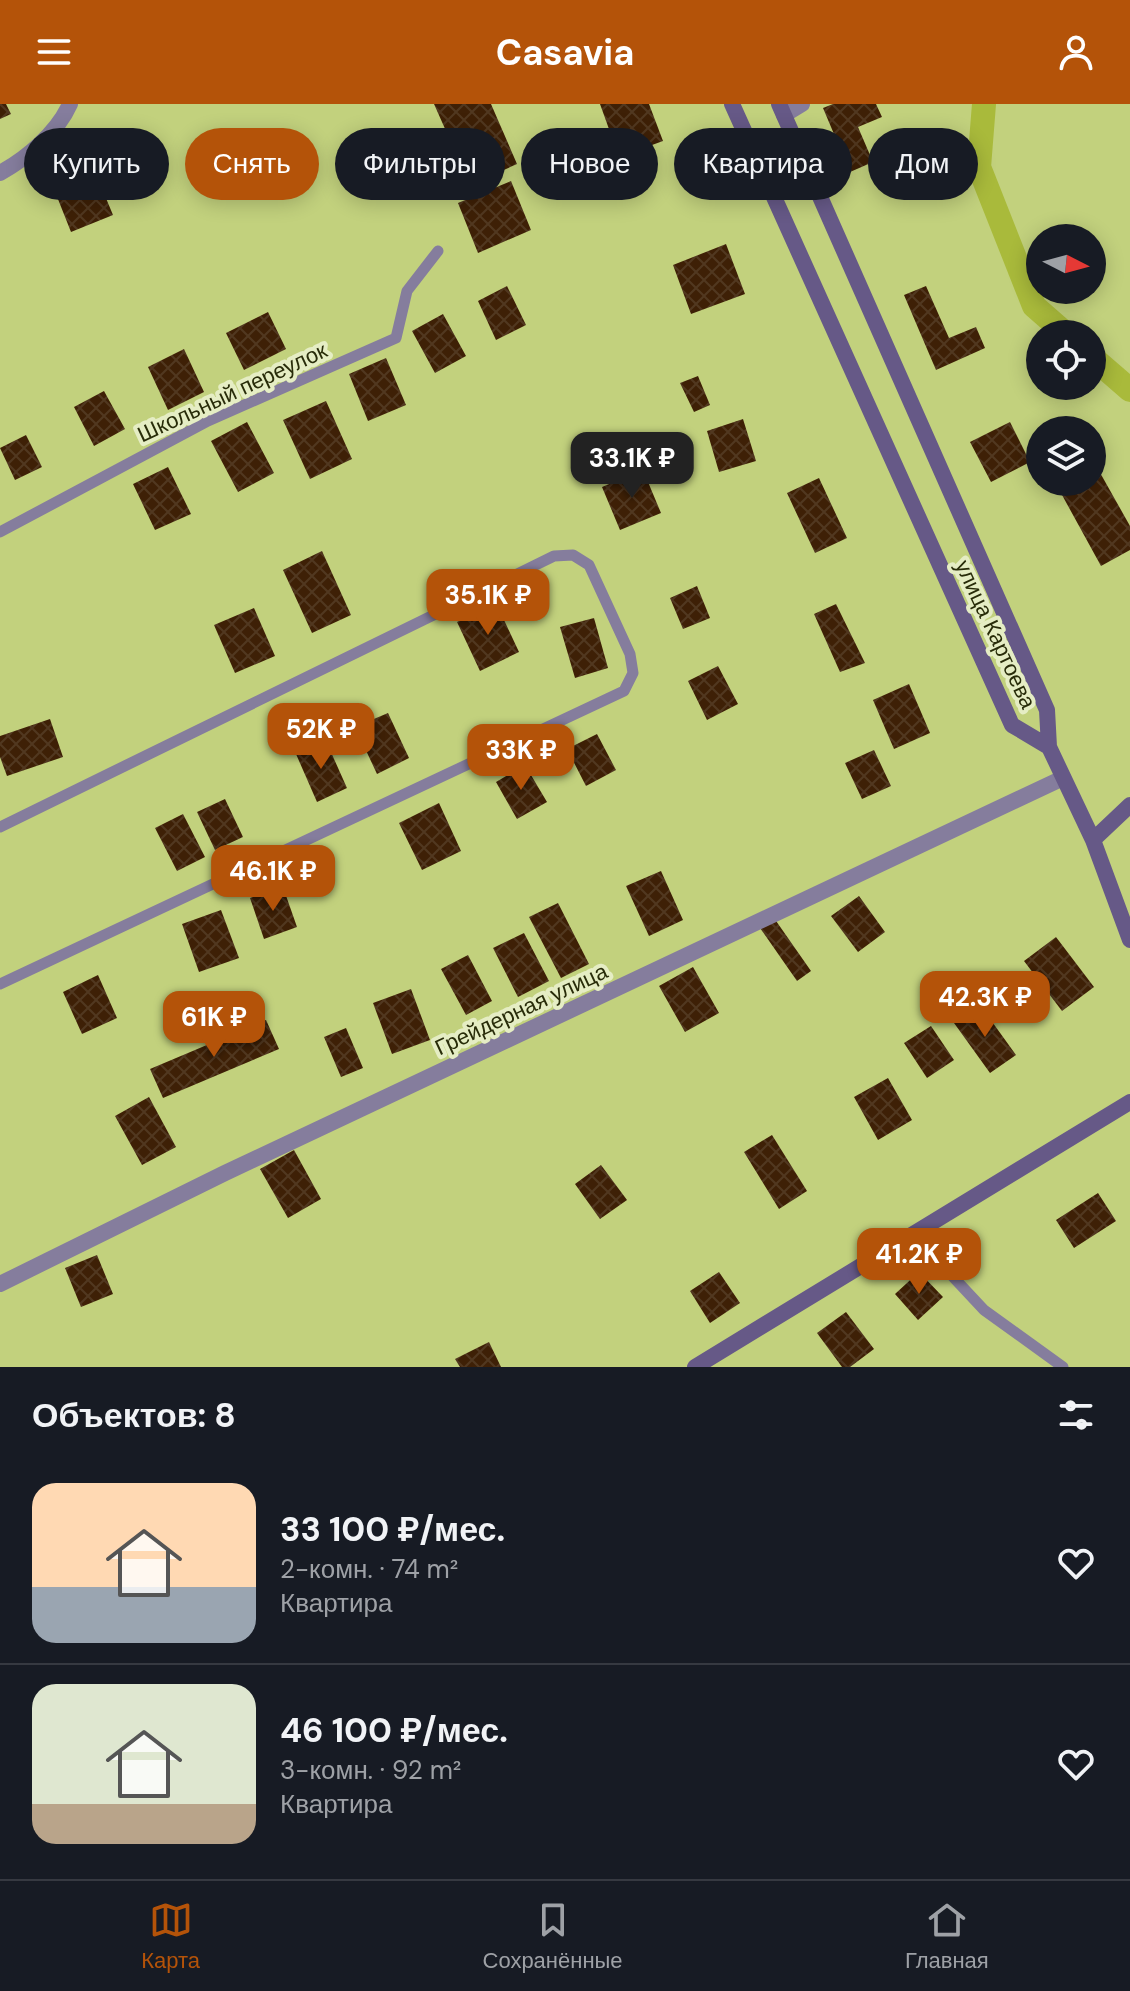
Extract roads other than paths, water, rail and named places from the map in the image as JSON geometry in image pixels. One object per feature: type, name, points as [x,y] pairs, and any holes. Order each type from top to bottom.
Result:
[{"type":"main road","name":"улица Картоева","points":[[732,104],[1012,725],[1049,747]]},
{"type":"main road","name":"улица Картоева","points":[[781,110],[1047,710],[1049,747]]},
{"type":"main road","points":[[1049,747],[1093,840],[1130,940]]},
{"type":"main road","points":[[1093,840],[1130,805]]},
{"type":"main road","points":[[695,1367],[1130,1102]]},
{"type":"street","points":[[0,173],[24,160],[65,116],[70,104]]},
{"type":"street","points":[[781,110],[802,104]]},
{"type":"street","name":"Грейдерная улица","points":[[0,1284],[225,1173],[1063,778]]},
{"type":"lane","name":"Школьный переулок","points":[[0,532],[208,421],[396,338],[407,291],[438,251]]},
{"type":"lane","points":[[0,827],[554,556],[573,555],[589,565],[630,654],[633,673],[624,691],[0,984]]},
{"type":"lane","points":[[913,1234],[984,1310],[1063,1367]]},
{"type":"waterway","points":[[984,104],[979,167],[1034,306],[1050,320]]},
{"type":"waterway","points":[[1106,369],[1130,390]]}]
